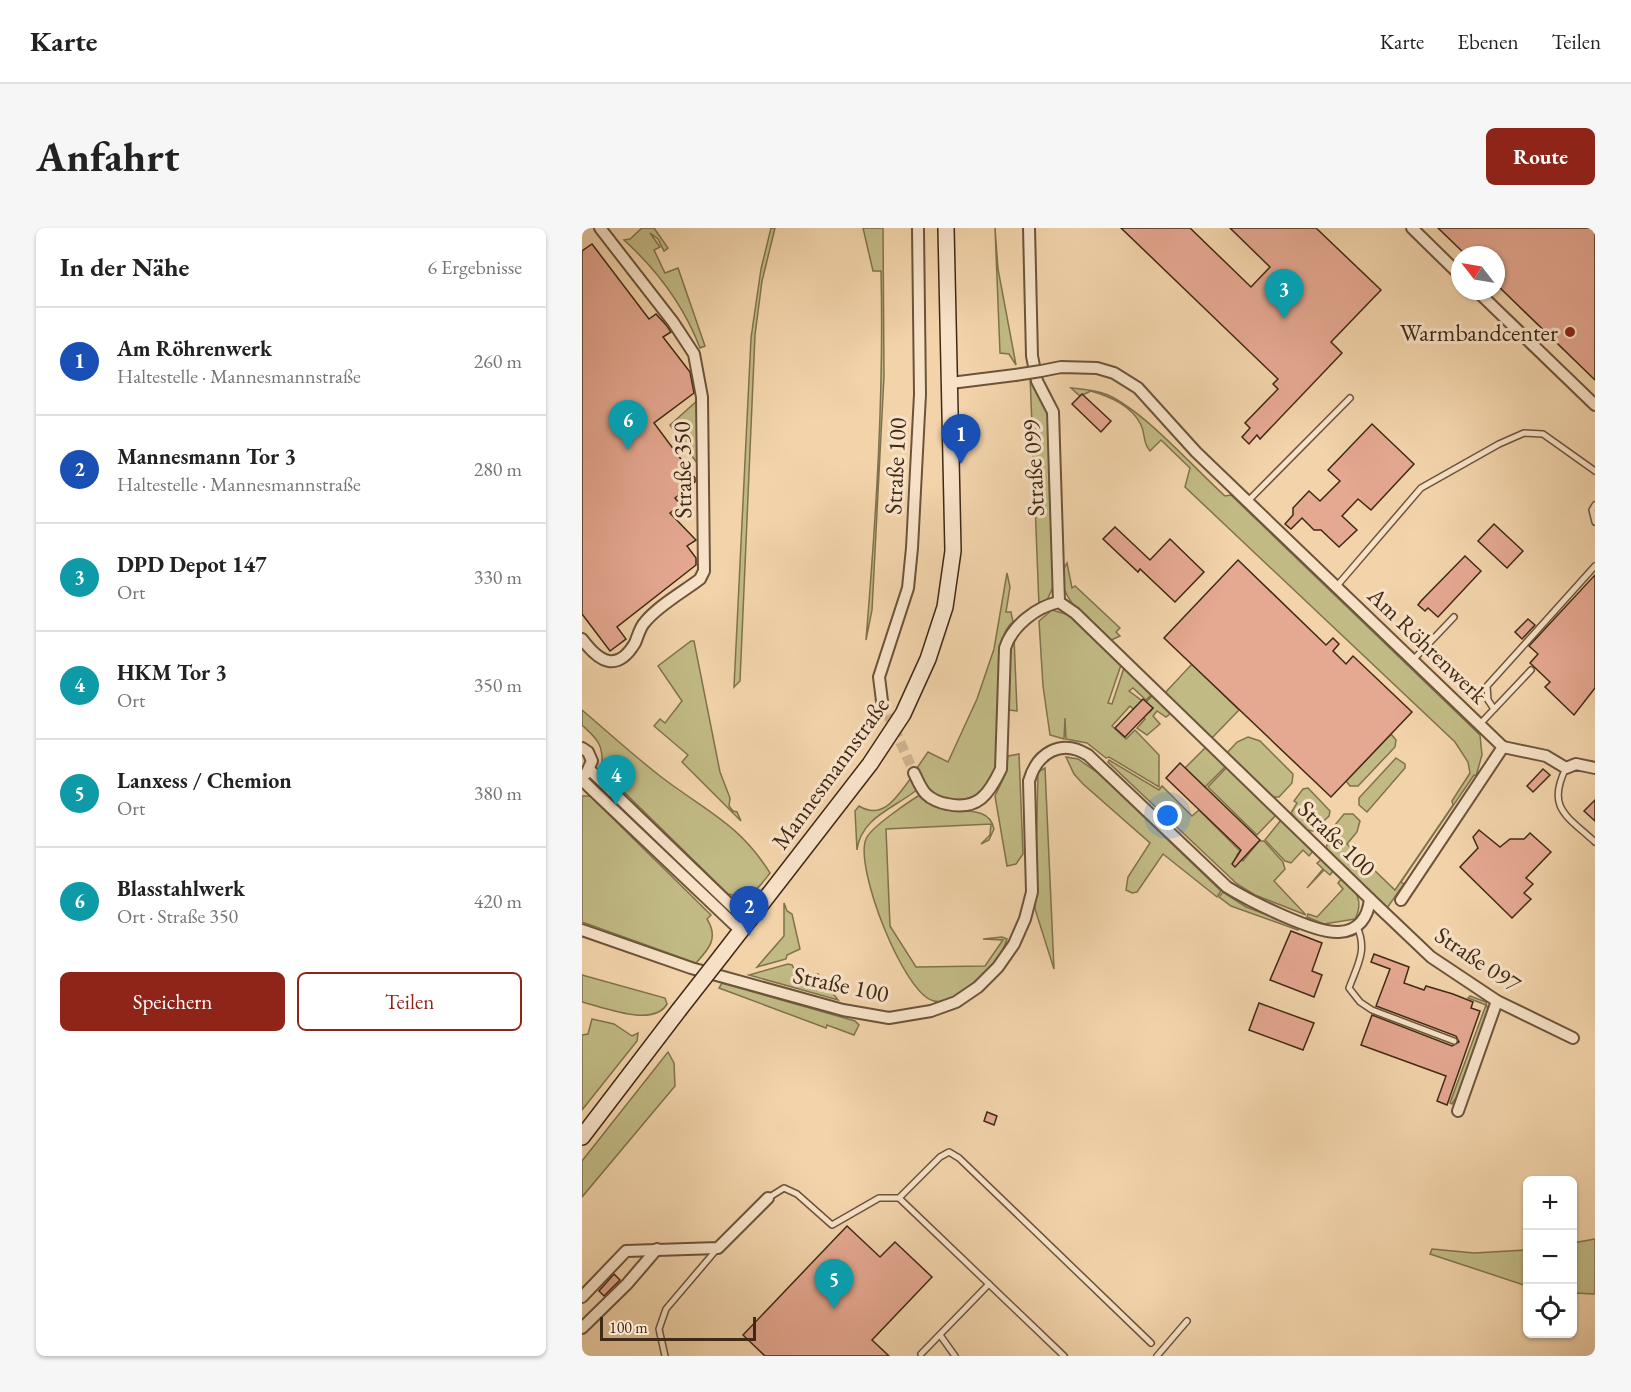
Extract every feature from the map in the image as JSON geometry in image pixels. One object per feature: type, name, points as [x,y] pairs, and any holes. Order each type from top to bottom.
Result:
[{"type":"main road","name":"Mannesmannstraße","points":[[582,1137],[870,764],[903,714],[928,659],[945,607],[953,551],[946,228]]},
{"type":"street","name":"Straße 350","points":[[582,639],[597,657],[607,661],[616,661],[625,657],[644,622],[700,579],[704,572],[702,397],[694,354],[673,322],[600,228]]},
{"type":"street","name":"Straße 100","points":[[882,701],[879,677],[908,588],[912,548],[920,394],[918,228]]},
{"type":"street","name":"Straße 099","points":[[1029,228],[1032,356],[1037,381],[1053,412],[1059,602]]},
{"type":"street","points":[[1412,228],[1451,266]]},
{"type":"street","points":[[1486,300],[1595,405]]},
{"type":"street","name":"Am Röhrenwerk","points":[[951,382],[1061,367],[1096,368],[1114,373],[1138,388],[1196,452],[1503,747]]},
{"type":"street","name":"Straße 100","points":[[582,930],[691,968],[843,1010],[889,1018],[931,1011],[956,1002],[978,987],[998,966],[1014,944],[1025,919],[1032,892],[1029,781],[1040,757],[1052,750],[1066,747],[1089,756],[1227,887],[1251,902],[1324,930],[1339,932],[1357,927],[1369,909],[1370,898],[1083,622],[1059,602]]},
{"type":"street","points":[[914,773],[925,794],[948,804],[966,807],[981,799],[993,786],[1001,769],[1005,648],[1009,635],[1026,619],[1059,602]]},
{"type":"street","points":[[1401,900],[1503,747],[1546,756],[1566,768],[1576,765],[1595,768]]},
{"type":"street","points":[[582,748],[591,756],[585,776],[744,926]]},
{"type":"street","name":"Straße 097","points":[[1370,898],[1431,957],[1497,1001],[1573,1038]]},
{"type":"street","points":[[1458,1111],[1497,1001]]},
{"type":"street","points":[[582,1297],[626,1251],[718,1248],[768,1198]]},
{"type":"street","points":[[582,1328],[627,1284],[657,1249]]},
{"type":"lane","points":[[1247,502],[1350,398]]},
{"type":"lane","points":[[1336,587],[1421,488],[1498,444],[1524,434],[1543,434],[1595,471]]},
{"type":"lane","points":[[1595,505],[1592,510],[1595,522]]},
{"type":"lane","points":[[1494,709],[1488,700],[1487,686],[1595,566]]},
{"type":"lane","points":[[1413,659],[1454,617]]},
{"type":"lane","points":[[1480,724],[1532,670]]},
{"type":"lane","points":[[1566,768],[1556,791],[1560,809],[1595,842]]},
{"type":"lane","points":[[1357,927],[1362,938],[1363,950],[1348,988],[1360,1002],[1372,1010],[1454,1041]]},
{"type":"lane","points":[[899,1198],[940,1157],[949,1152],[959,1158],[1151,1343]]},
{"type":"lane","points":[[768,1198],[784,1188],[797,1194],[832,1225],[879,1198],[899,1198],[1064,1356]]},
{"type":"lane","points":[[665,1356],[659,1329],[666,1309],[718,1248]]},
{"type":"lane","points":[[921,1354],[989,1284]]},
{"type":"lane","points":[[1157,1356],[1187,1321]]},
{"type":"lane","points":[[940,1335],[955,1356]]},
{"type":"shaded area","points":[[642,228],[654,228],[668,248],[664,251],[658,239],[650,233],[660,247],[654,250],[665,273],[678,268],[705,346],[700,348],[678,303],[648,264],[624,240],[630,239]]},
{"type":"shaded area","points":[[771,228],[775,228],[762,281],[755,335],[740,681],[734,687],[751,338],[761,269]]},
{"type":"shaded area","points":[[863,228],[883,228],[884,376],[872,610],[866,640],[878,456],[882,317],[881,271],[873,271]]},
{"type":"shaded area","points":[[995,228],[998,269],[1016,365],[1009,354],[1000,353]]},
{"type":"shaded area","points":[[1029,349],[1037,388],[1049,416],[1054,585],[1047,600],[1039,606]]},
{"type":"shaded area","points":[[1071,388],[1094,391],[1108,395],[1122,403],[1153,427],[1225,496],[1231,495],[1480,735],[1482,755],[1476,776],[1474,775],[1401,882],[1404,884],[1387,908],[1326,849],[1330,831],[1344,814],[1353,814],[1360,821],[1357,832],[1347,844],[1395,890],[1453,805],[1452,801],[1470,773],[1468,762],[1455,742],[1185,487],[1190,468],[1161,440],[1150,451],[1146,445],[1141,425],[1126,407],[1091,391],[1080,396]]},
{"type":"shaded area","points":[[698,400],[699,463],[697,463],[670,425]]},
{"type":"shaded area","points":[[1067,563],[1072,588],[1075,586],[1120,628],[1116,632],[1120,636],[1109,641],[1074,606],[1063,585],[1063,574]]},
{"type":"shaded area","points":[[1007,573],[1010,587],[1006,612],[1011,612],[1013,622],[1003,638],[999,664],[998,756],[991,781],[975,796],[941,798],[928,788],[917,768],[928,752],[948,762],[977,699],[994,649]]},
{"type":"shaded area","points":[[1052,610],[1069,615],[1121,665],[1108,703],[1112,704],[1124,668],[1151,695],[1146,700],[1133,688],[1129,691],[1145,703],[1143,706],[1150,712],[1153,708],[1146,702],[1152,696],[1171,713],[1166,717],[1157,711],[1153,716],[1160,724],[1147,735],[1137,728],[1145,719],[1130,706],[1112,726],[1126,739],[1135,730],[1159,755],[1159,787],[1109,757],[1106,758],[1087,743],[1066,739],[1065,718],[1064,739],[1050,735],[1043,686],[1039,621]]},
{"type":"shaded area","points":[[1014,636],[1017,711],[1009,710],[1009,650]]},
{"type":"shaded area","points":[[694,641],[720,772],[730,798],[729,806],[737,812],[741,821],[682,762],[688,755],[654,726],[660,719],[665,723],[682,701],[658,666]]},
{"type":"shaded area","points":[[1192,664],[1239,710],[1211,739],[1164,694]]},
{"type":"shaded area","points":[[582,710],[650,768],[720,818],[746,842],[770,873],[757,889],[748,895],[728,894],[617,785],[609,780],[603,771],[599,744],[582,725]]},
{"type":"shaded area","points":[[1391,734],[1396,740],[1395,747],[1358,786],[1350,786],[1346,781]]},
{"type":"shaded area","points":[[1248,737],[1260,741],[1293,774],[1292,783],[1279,797],[1271,797],[1226,754],[1237,742]]},
{"type":"shaded area","points":[[1206,747],[1226,766],[1205,787],[1185,768]]},
{"type":"shaded area","points":[[1019,754],[1023,854],[1016,864],[1007,866],[995,796],[1005,775],[1008,756]]},
{"type":"shaded area","points":[[1066,757],[1078,759],[1098,773],[1221,891],[1217,897],[1163,854],[1137,892],[1132,893],[1126,890],[1128,877],[1150,843],[1083,784],[1074,774]]},
{"type":"shaded area","points":[[1396,758],[1405,764],[1405,768],[1367,812],[1359,805],[1359,798]]},
{"type":"shaded area","points":[[1109,760],[1159,790],[1162,786],[1192,816],[1199,810],[1240,851],[1237,855],[1243,861],[1259,841],[1264,841],[1283,862],[1285,869],[1274,881],[1306,915],[1255,895],[1237,884],[1108,762]]},
{"type":"shaded area","points":[[1227,767],[1276,815],[1257,835],[1208,787]]},
{"type":"shaded area","points":[[1045,768],[1054,969],[1035,909],[1038,772]]},
{"type":"shaded area","points":[[911,778],[918,789],[872,821],[865,829],[857,850],[855,811],[859,806],[868,810],[883,808],[895,799]]},
{"type":"shaded area","points":[[1308,788],[1330,811],[1329,816],[1313,831],[1306,830],[1291,813],[1297,803],[1294,801],[1303,789]]},
{"type":"shaded area","points":[[582,796],[590,796],[711,915],[707,919],[712,932],[711,943],[696,963],[582,922]]},
{"type":"shaded area","points":[[918,796],[940,808],[972,811],[986,816],[991,821],[994,829],[989,840],[981,844],[990,835],[991,824],[886,829],[890,926],[916,967],[985,966],[1003,940],[983,939],[1002,937],[1007,939],[997,959],[982,975],[959,994],[939,1002],[922,993],[909,977],[896,954],[874,901],[864,854],[869,834],[889,816]]},
{"type":"shaded area","points":[[1281,820],[1313,851],[1309,856],[1303,850],[1291,863],[1285,861],[1265,840]]},
{"type":"shaded area","points":[[1322,859],[1333,871],[1330,875],[1324,870],[1307,888],[1323,869],[1317,863]]},
{"type":"shaded area","points":[[1341,879],[1355,891],[1359,901],[1355,919],[1324,924],[1307,917],[1308,914],[1317,917],[1343,889],[1338,883]]},
{"type":"shaded area","points":[[1223,892],[1246,907],[1299,927],[1298,930],[1231,906],[1219,897]]},
{"type":"shaded area","points":[[784,903],[787,911],[792,914],[800,949],[787,955],[786,959],[757,967],[784,936]]},
{"type":"shaded area","points":[[788,964],[792,965],[797,974],[802,972],[806,979],[818,974],[838,1000],[749,975]]},
{"type":"shaded area","points":[[582,975],[665,998],[667,1004],[660,1011],[651,1015],[639,1015],[582,1002]]},
{"type":"shaded area","points":[[722,983],[855,1021],[859,1025],[854,1035],[827,1025],[826,1028],[719,988]]},
{"type":"shaded area","points":[[1470,996],[1486,1002],[1488,1011],[1458,1095],[1452,1104],[1450,1103],[1486,1005],[1468,998]]},
{"type":"shaded area","points":[[592,1019],[614,1024],[632,1036],[638,1033],[637,1041],[582,1110],[582,1035],[588,1034]]},
{"type":"shaded area","points":[[668,1052],[674,1063],[675,1086],[582,1197],[582,1161]]},
{"type":"shaded area","points":[[1595,1239],[1595,1294],[1577,1293],[1577,1242]]},
{"type":"shaded area","points":[[1432,1249],[1474,1253],[1523,1250],[1523,1285],[1430,1254]]},
{"type":"building","points":[[1121,228],[1190,228],[1251,287],[1270,267],[1230,228],[1316,228],[1381,290],[1331,342],[1342,353],[1260,439],[1257,435],[1249,444],[1242,437],[1250,428],[1245,423],[1278,389],[1273,384],[1278,379]]},
{"type":"building","name":"Warmbandcenter","points":[[1438,228],[1595,228],[1595,380],[1505,293],[1505,246],[1457,246]]},
{"type":"building","points":[[592,244],[649,319],[656,314],[667,326],[671,332],[663,337],[690,372],[694,393],[654,423],[695,478],[695,482],[675,498],[681,505],[670,513],[696,540],[687,546],[696,558],[696,565],[617,627],[626,639],[610,651],[582,614],[582,251]]},
{"type":"building","points":[[1082,394],[1111,421],[1101,432],[1072,404]]},
{"type":"building","points":[[1372,424],[1414,464],[1371,510],[1358,499],[1342,516],[1357,530],[1339,547],[1321,530],[1314,530],[1302,518],[1291,529],[1285,524],[1293,515],[1293,508],[1309,491],[1320,501],[1340,481],[1328,470]]},
{"type":"building","points":[[1494,524],[1523,551],[1507,568],[1478,541]]},
{"type":"building","points":[[1115,527],[1150,560],[1170,539],[1204,572],[1175,602],[1103,539]]},
{"type":"building","points":[[1465,556],[1481,571],[1438,617],[1428,608],[1425,611],[1418,605]]},
{"type":"building","points":[[1238,560],[1326,645],[1333,638],[1339,644],[1333,651],[1346,664],[1353,656],[1412,712],[1331,797],[1164,638]]},
{"type":"building","points":[[1595,575],[1595,688],[1574,715],[1545,687],[1550,682],[1530,663],[1538,654],[1529,646]]},
{"type":"building","points":[[1528,619],[1535,625],[1522,639],[1515,632]]},
{"type":"building","points":[[1143,699],[1153,708],[1125,737],[1115,728]]},
{"type":"building","points":[[1180,763],[1260,840],[1235,867],[1232,864],[1241,850],[1166,778]]},
{"type":"building","points":[[1543,769],[1550,775],[1533,792],[1527,786]]},
{"type":"building","points":[[1595,800],[1595,821],[1584,811]]},
{"type":"building","points":[[1479,830],[1500,847],[1510,839],[1524,839],[1530,833],[1551,852],[1526,878],[1533,884],[1524,893],[1531,899],[1512,918],[1460,867],[1478,848],[1473,837]]},
{"type":"building","points":[[1291,931],[1322,943],[1312,971],[1322,975],[1314,997],[1270,980]]},
{"type":"building","points":[[1374,954],[1409,967],[1404,983],[1424,990],[1426,986],[1453,994],[1473,1002],[1471,1008],[1480,1011],[1447,1105],[1437,1101],[1446,1076],[1361,1045],[1372,1015],[1452,1046],[1459,1042],[1456,1036],[1376,1006],[1390,969],[1371,962]]},
{"type":"building","points":[[1259,1003],[1314,1023],[1303,1050],[1249,1030]]},
{"type":"building","points":[[987,1112],[997,1116],[994,1125],[984,1121]]},
{"type":"building","points":[[847,1226],[880,1257],[895,1242],[932,1277],[872,1340],[889,1356],[765,1356],[743,1335]]},
{"type":"building","points":[[614,1274],[620,1280],[604,1296],[599,1291]]},
{"type":"tunnel","points":[[882,701],[914,773]]},
{"type":"place","name":"DPD Depot 147","points":[[1284,319]]},
{"type":"place","name":"Warmbandcenter","points":[[1570,332]]},
{"type":"place","name":"Blasstahlwerk","points":[[628,450]]},
{"type":"place","name":"Am Röhrenwerk","points":[[961,464]]},
{"type":"place","name":"HKM Tor 3","points":[[616,805]]},
{"type":"place","name":"Mannesmann Tor 3","points":[[749,936]]},
{"type":"place","name":"Lanxess / Chemion","points":[[834,1309]]}]
